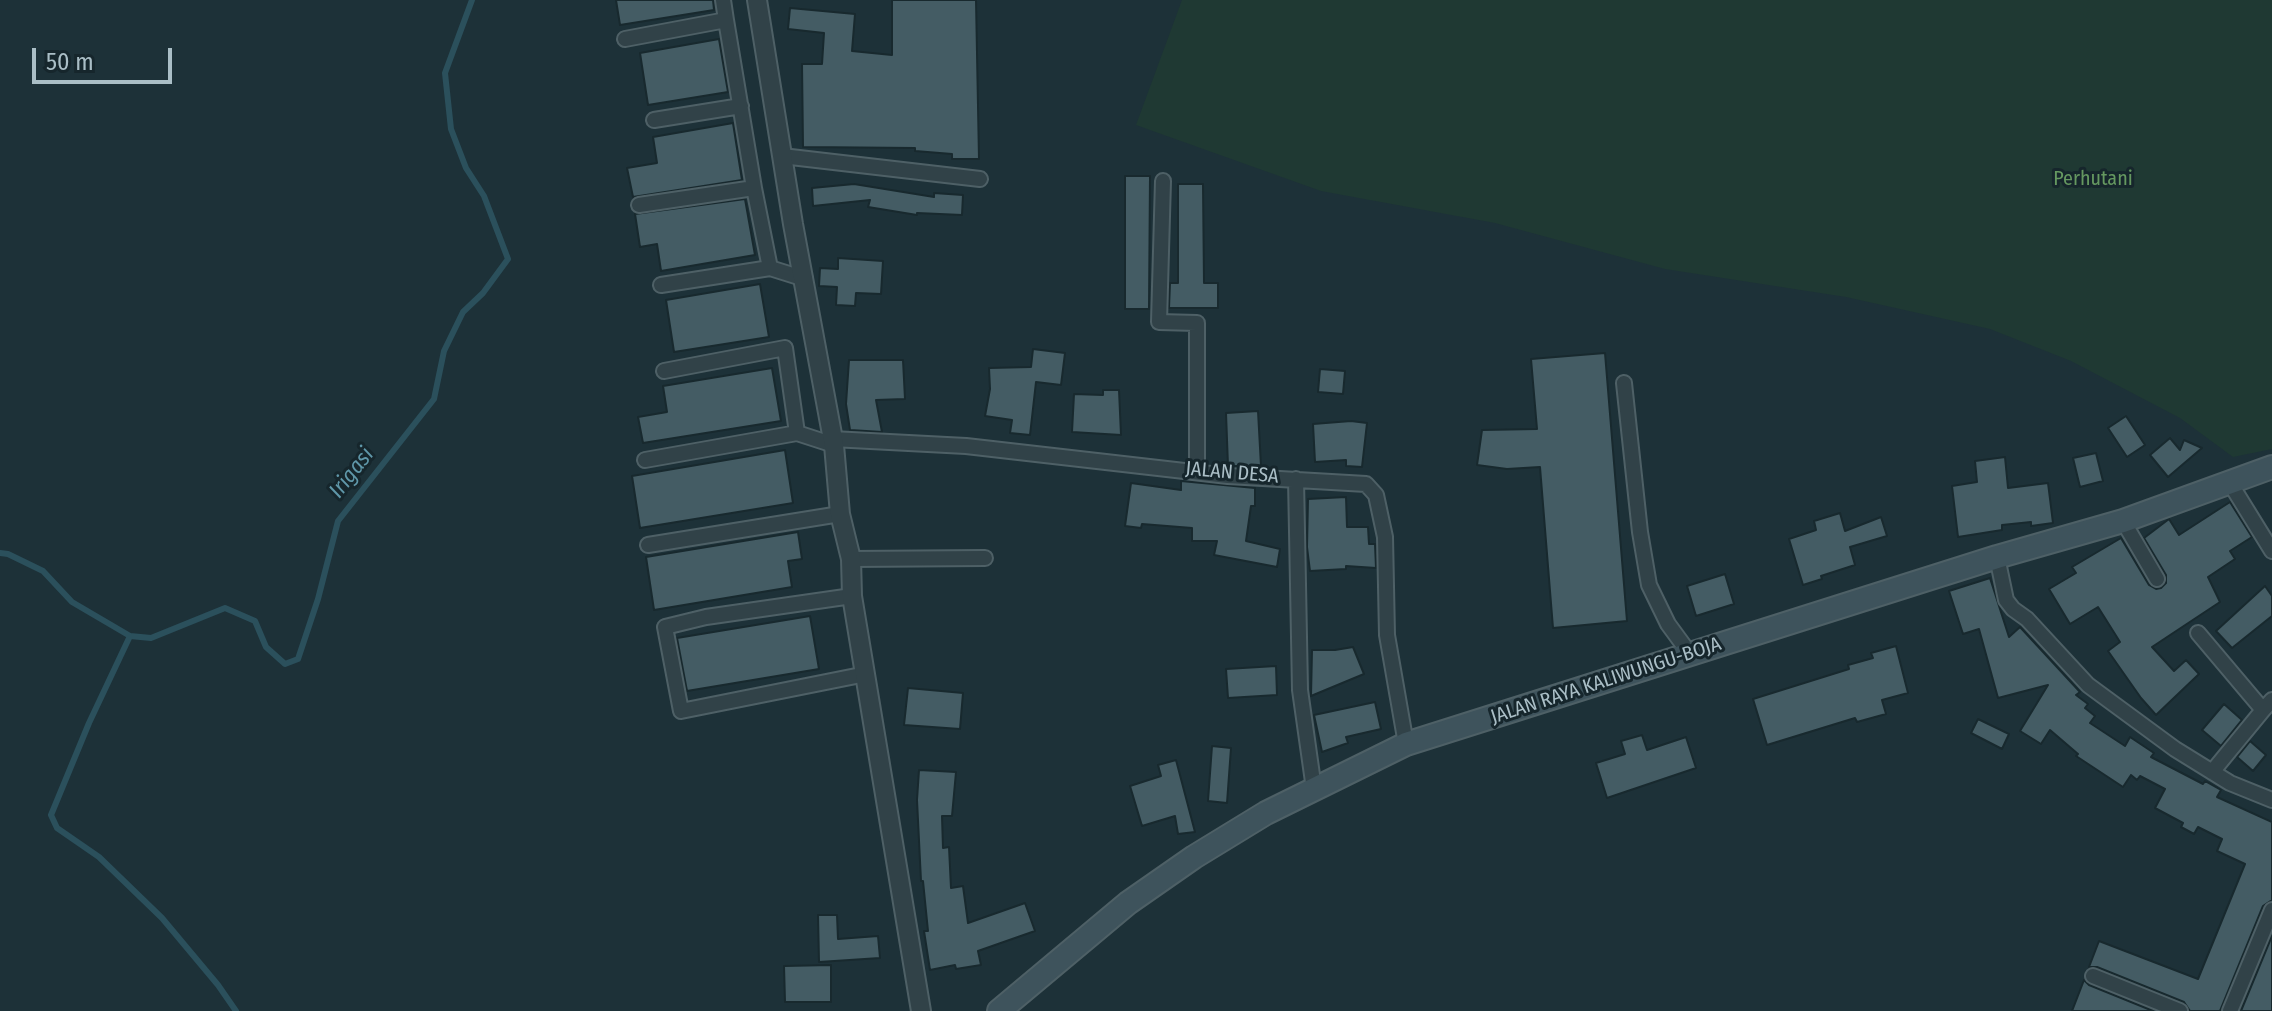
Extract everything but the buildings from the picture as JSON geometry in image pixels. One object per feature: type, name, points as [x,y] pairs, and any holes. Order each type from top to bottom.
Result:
[{"type":"main road","name":"JALAN RAYA KALIWUNGU-BOJA","points":[[999,1011],[1128,903],[1266,813],[1406,744],[1997,557],[2123,521],[2272,467]]},
{"type":"street","points":[[723,0],[770,268]]},
{"type":"street","points":[[757,0],[833,442],[840,514],[851,559],[852,596],[921,1011]]},
{"type":"street","points":[[625,39],[726,20]]},
{"type":"street","points":[[654,120],[741,106]]},
{"type":"street","points":[[782,156],[980,179]]},
{"type":"street","points":[[1163,181],[1159,322],[1197,323],[1197,471]]},
{"type":"street","points":[[639,205],[754,188]]},
{"type":"street","points":[[661,285],[770,268],[805,279]]},
{"type":"street","points":[[645,460],[797,433],[785,348],[664,371]]},
{"type":"street","points":[[1624,383],[1640,532],[1649,585],[1668,624],[1690,654]]},
{"type":"street","name":"JALAN DESA","points":[[797,433],[833,442],[966,446],[1228,476],[1366,484],[1376,495],[1385,537],[1387,635],[1406,744]]},
{"type":"street","points":[[1296,479],[1300,690],[1314,789]]},
{"type":"street","points":[[2230,483],[2272,551]]},
{"type":"street","points":[[648,545],[840,514]]},
{"type":"street","points":[[2123,521],[2157,579]]},
{"type":"street","points":[[1997,557],[2006,600],[2088,685],[2151,733],[2212,772],[2272,800]]},
{"type":"street","points":[[851,559],[985,558]]},
{"type":"street","points":[[852,596],[706,617],[665,627],[681,711],[866,674]]},
{"type":"street","points":[[2198,633],[2268,705],[2212,772]]},
{"type":"street","points":[[2230,1011],[2272,910]]},
{"type":"street","points":[[2093,976],[2180,1011]]},
{"type":"green space","name":"Perhutani","points":[[1182,0],[2272,0],[2272,449],[2233,457],[2180,418],[2071,361],[1990,329],[1846,297],[1665,269],[1495,223],[1321,191],[1136,125]]},
{"type":"waterway","name":"Irigasi","points":[[0,553],[43,571],[72,602],[130,636],[151,638],[225,608],[255,621],[266,647],[285,664],[298,659],[318,599],[338,521],[434,399],[444,351],[463,312],[483,293],[508,259],[484,196],[466,168],[451,129],[445,73],[472,0]]},
{"type":"waterway","points":[[130,636],[51,815],[57,828],[99,857],[162,918],[236,1011]]}]
